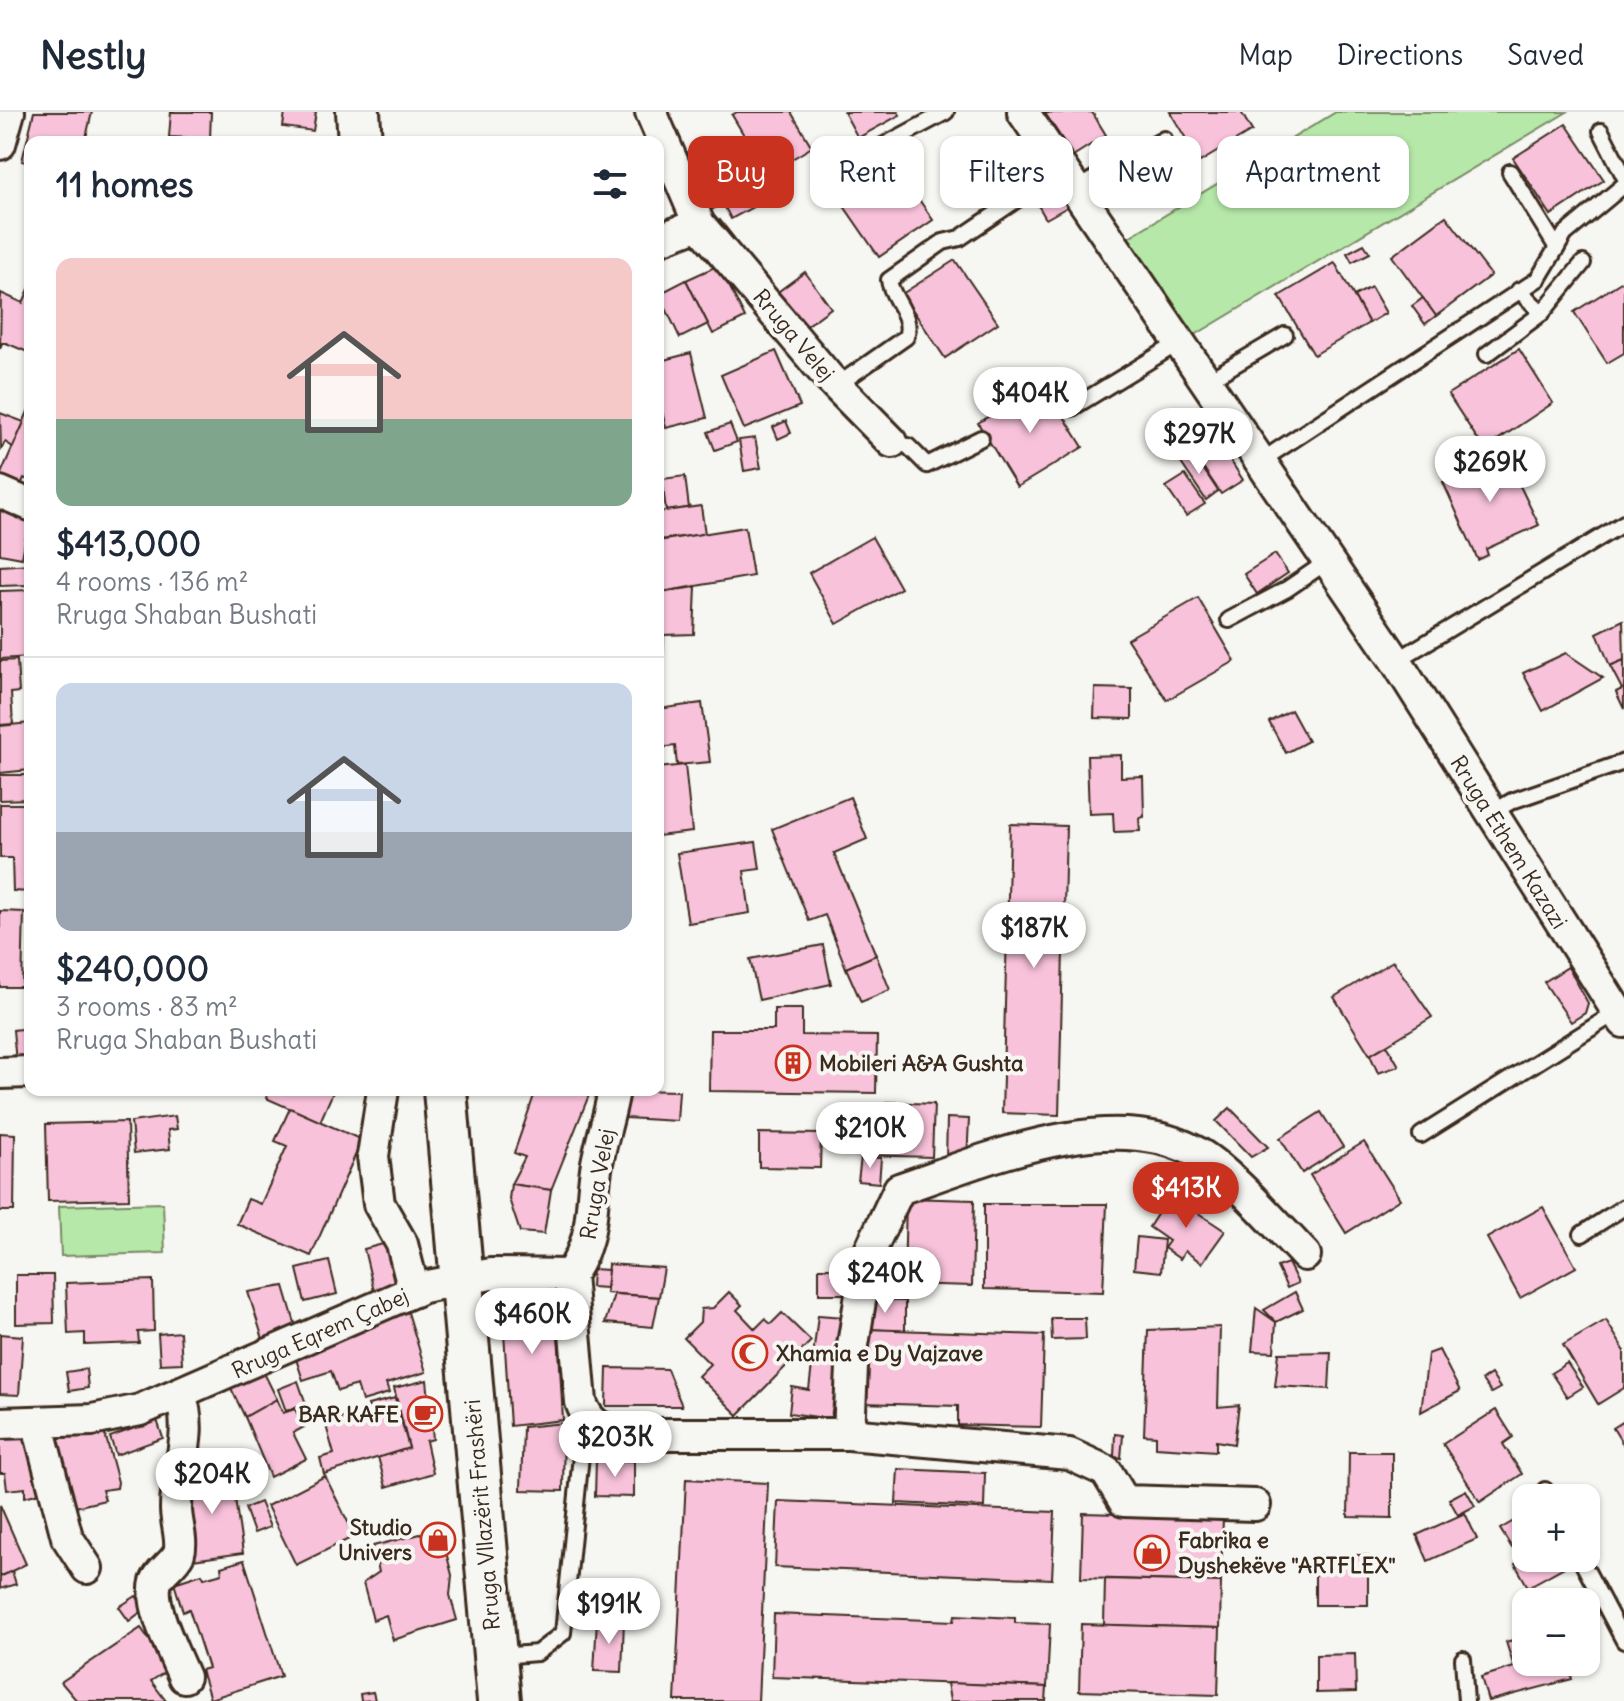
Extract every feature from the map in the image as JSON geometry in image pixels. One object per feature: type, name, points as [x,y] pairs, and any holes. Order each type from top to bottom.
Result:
[{"type":"main road","points":[[358,112],[360,136]]},
{"type":"main road","name":"Rruga Vllazërit Frashëri","points":[[446,1096],[499,1701]]},
{"type":"street","points":[[0,144],[9,112]]},
{"type":"street","name":"Rruga Velej","points":[[651,112],[661,136]]},
{"type":"street","name":"Rruga Ethem Kazazi","points":[[1023,112],[1039,136]]},
{"type":"street","name":"Rruga Velej","points":[[664,142],[699,224],[836,386],[892,442]]},
{"type":"street","name":"Rruga Ethem Kazazi","points":[[1073,185],[1396,661],[1619,1009]]},
{"type":"street","points":[[664,238],[699,224]]},
{"type":"street","points":[[0,492],[24,502]]},
{"type":"street","points":[[0,1073],[24,1072]]},
{"type":"street","points":[[382,1096],[373,1156],[379,1204],[402,1244],[414,1291]]},
{"type":"street","name":"Rruga Velej","points":[[570,1275],[585,1252],[592,1225],[597,1165],[613,1096]]},
{"type":"street","points":[[849,1434],[853,1345],[867,1257],[899,1189],[1017,1149],[1115,1132],[1152,1136],[1196,1151],[1256,1204],[1305,1255]]},
{"type":"street","points":[[461,1277],[570,1275]]},
{"type":"street","name":"Rruga Vllazërit Frashëri","points":[[570,1275],[581,1402],[586,1416]]},
{"type":"street","name":"Rruga Eqrem Çabej","points":[[0,1423],[92,1420],[128,1413],[180,1394],[414,1291],[461,1277]]},
{"type":"street","points":[[180,1394],[187,1413],[188,1438],[177,1474],[180,1550],[156,1582],[156,1597],[161,1620],[184,1677]]},
{"type":"street","points":[[586,1416],[601,1430],[626,1434],[849,1434],[1069,1454],[1106,1471],[1124,1501],[1255,1505]]},
{"type":"street","points":[[41,1423],[41,1437],[67,1537],[87,1568]]},
{"type":"lane","points":[[901,136],[946,112]]},
{"type":"lane","points":[[1601,131],[1624,176]]},
{"type":"lane","points":[[1510,172],[1557,248]]},
{"type":"lane","points":[[1261,461],[1538,279],[1565,234],[1624,185]]},
{"type":"lane","points":[[836,386],[906,337],[909,330],[906,318],[889,280],[943,242],[960,238],[1015,208]]},
{"type":"lane","points":[[1487,354],[1542,313],[1583,263]]},
{"type":"lane","points":[[1519,290],[1542,313]]},
{"type":"lane","points":[[1207,381],[1285,335]]},
{"type":"lane","points":[[1072,408],[1180,342]]},
{"type":"lane","points":[[892,442],[908,446],[927,465],[981,438]]},
{"type":"lane","points":[[1396,661],[1624,523]]},
{"type":"lane","points":[[1229,620],[1287,589],[1328,561]]},
{"type":"lane","points":[[1491,813],[1512,801],[1624,762]]},
{"type":"lane","points":[[1421,1135],[1619,1009]]},
{"type":"lane","points":[[1582,1234],[1624,1207]]},
{"type":"lane","name":"Rruga Vllazërit Frashëri","points":[[495,1657],[537,1653],[563,1633],[586,1416]]},
{"type":"lane","points":[[1587,1572],[1624,1641]]},
{"type":"lane","points":[[1463,1659],[1466,1701]]},
{"type":"green space","points":[[1336,112],[1567,112],[1409,207],[1409,136],[1296,136]]},
{"type":"green space","points":[[1217,184],[1217,208],[1407,208],[1195,335],[1124,240],[1177,208],[1201,208],[1201,194]]},
{"type":"green space","points":[[163,1203],[165,1253],[61,1256],[59,1206]]},
{"type":"building","points":[[34,112],[92,112],[86,136],[28,136]]},
{"type":"building","points":[[171,112],[211,112],[210,136],[169,136]]},
{"type":"building","points":[[285,112],[316,112],[313,131],[283,127]]},
{"type":"building","points":[[737,112],[791,112],[810,148],[794,158],[794,136],[744,136],[732,115]]},
{"type":"building","points":[[844,112],[898,112],[900,115],[862,136],[857,136]]},
{"type":"building","points":[[1092,112],[1106,135],[1089,136],[1089,146],[1073,156],[1073,136],[1060,136],[1045,113]]},
{"type":"building","points":[[1170,112],[1241,112],[1252,131],[1244,136],[1217,136],[1217,152],[1201,161],[1201,136],[1184,136]]},
{"type":"building","points":[[1566,124],[1604,180],[1551,215],[1513,158]]},
{"type":"building","points":[[924,207],[933,220],[879,257],[845,208]]},
{"type":"building","points":[[725,208],[751,208],[731,219]]},
{"type":"building","points":[[1040,208],[1065,208],[1046,219]]},
{"type":"building","points":[[1446,216],[1491,275],[1436,316],[1392,256]]},
{"type":"building","points":[[720,220],[735,239],[729,244],[715,224]]},
{"type":"building","points":[[1364,244],[1370,253],[1352,262],[1347,253]]},
{"type":"building","points":[[955,260],[998,323],[945,358],[902,294]]},
{"type":"building","points":[[1335,263],[1369,323],[1314,355],[1279,296]]},
{"type":"building","points":[[719,265],[745,318],[713,334],[686,280]]},
{"type":"building","points":[[805,272],[831,308],[801,330],[775,294]]},
{"type":"building","points":[[686,280],[708,324],[680,338],[664,304],[664,291]]},
{"type":"building","points":[[1624,280],[1624,353],[1607,363],[1574,312]]},
{"type":"building","points":[[1371,287],[1386,313],[1369,323],[1354,296]]},
{"type":"building","points":[[1,293],[23,303],[24,301],[24,350],[6,343],[2,343],[0,349]]},
{"type":"building","points":[[1423,298],[1436,316],[1425,324],[1412,306]]},
{"type":"building","points":[[1519,349],[1553,403],[1484,449],[1448,394]]},
{"type":"building","points":[[776,351],[800,406],[744,429],[721,375]]},
{"type":"building","points":[[691,353],[707,418],[666,428],[664,360]]},
{"type":"building","points":[[1043,383],[1083,447],[1017,487],[978,423]]},
{"type":"building","points":[[0,413],[24,422],[13,447],[5,442],[1,450]]},
{"type":"building","points":[[24,421],[24,478],[21,485],[0,476]]},
{"type":"building","points":[[786,421],[791,433],[778,439],[773,427]]},
{"type":"building","points":[[1205,421],[1243,480],[1221,494],[1182,436]]},
{"type":"building","points":[[730,424],[737,442],[715,450],[708,432]]},
{"type":"building","points":[[755,438],[761,468],[744,471],[739,440]]},
{"type":"building","points":[[1192,452],[1218,491],[1206,500],[1179,460]]},
{"type":"building","points":[[1504,453],[1539,525],[1486,549],[1488,555],[1478,560],[1443,482]]},
{"type":"building","points":[[1185,475],[1205,504],[1186,516],[1166,487]]},
{"type":"building","points":[[685,476],[689,508],[666,511],[664,479]]},
{"type":"building","points":[[701,506],[705,534],[664,539],[664,511]]},
{"type":"building","points":[[0,508],[24,513],[22,558],[0,554]]},
{"type":"building","points":[[745,527],[753,576],[664,592],[664,540]]},
{"type":"building","points":[[872,537],[901,588],[837,624],[809,573]]},
{"type":"building","points":[[1275,554],[1288,573],[1257,594],[1244,574]]},
{"type":"building","points":[[24,564],[24,585],[0,586],[0,566]]},
{"type":"building","points":[[696,587],[694,634],[664,635],[664,592]]},
{"type":"building","points":[[24,590],[24,657],[0,659],[0,591]]},
{"type":"building","points":[[1198,598],[1235,661],[1167,700],[1127,639]]},
{"type":"building","points":[[1623,620],[1624,660],[1610,666],[1597,633]]},
{"type":"building","points":[[1566,653],[1603,678],[1543,711],[1523,673]]},
{"type":"building","points":[[17,660],[19,692],[11,693],[13,724],[0,725],[0,661]]},
{"type":"building","points":[[1624,660],[1624,709],[1616,692],[1622,689],[1610,666]]},
{"type":"building","points":[[1095,688],[1132,689],[1132,719],[1094,718]]},
{"type":"building","points":[[702,703],[710,762],[677,765],[675,746],[664,747],[664,708]]},
{"type":"building","points":[[1291,710],[1308,741],[1286,753],[1269,722]]},
{"type":"building","points":[[24,724],[24,771],[0,773],[0,726]]},
{"type":"building","points":[[1121,755],[1121,777],[1143,776],[1144,817],[1139,818],[1140,831],[1114,832],[1113,813],[1089,814],[1087,756]]},
{"type":"building","points":[[685,765],[692,832],[664,835],[664,767]]},
{"type":"building","points":[[0,775],[24,775],[24,799],[0,800]]},
{"type":"building","points":[[850,797],[867,839],[834,853],[876,955],[846,968],[825,915],[809,921],[772,829]]},
{"type":"building","points":[[0,804],[24,804],[24,892],[13,891],[12,858],[0,858]]},
{"type":"building","points":[[1010,824],[1066,826],[1059,1115],[1002,1113]]},
{"type":"building","points":[[756,842],[760,869],[744,871],[750,913],[688,923],[677,853]]},
{"type":"building","points":[[0,911],[24,912],[22,987],[0,987]]},
{"type":"building","points":[[823,945],[831,984],[759,1000],[750,959]]},
{"type":"building","points":[[876,955],[890,990],[861,1002],[846,968]]},
{"type":"building","points":[[1393,961],[1432,1017],[1370,1055],[1334,997]]},
{"type":"building","points":[[1568,967],[1588,1003],[1585,1013],[1571,1022],[1544,982]]},
{"type":"building","name":"Mobileri A&A Gushta","points":[[774,1009],[802,1009],[802,1035],[877,1036],[876,1093],[709,1091],[710,1030],[774,1030]]},
{"type":"building","points":[[24,1029],[24,1061],[16,1062],[13,1030]]},
{"type":"building","points":[[1387,1045],[1399,1066],[1378,1073],[1370,1055]]},
{"type":"building","points":[[664,1091],[679,1091],[677,1121],[626,1118],[628,1096],[664,1096]]},
{"type":"building","points":[[267,1096],[331,1096],[320,1122]]},
{"type":"building","points":[[534,1096],[589,1096],[551,1190],[511,1184],[525,1157],[514,1153]]},
{"type":"building","points":[[886,1102],[934,1104],[932,1157],[859,1155],[861,1114],[886,1115]]},
{"type":"building","points":[[290,1108],[362,1140],[311,1256],[237,1224],[248,1199],[261,1204],[287,1146],[275,1141]]},
{"type":"building","points":[[1230,1108],[1268,1147],[1251,1157],[1216,1121]]},
{"type":"building","points":[[1321,1112],[1343,1147],[1302,1173],[1280,1138]]},
{"type":"building","points":[[175,1116],[177,1129],[168,1130],[170,1149],[134,1153],[131,1122]]},
{"type":"building","points":[[947,1118],[969,1119],[967,1161],[946,1161]]},
{"type":"building","points":[[127,1122],[129,1199],[48,1201],[46,1124]]},
{"type":"building","points":[[0,1133],[15,1134],[14,1211],[0,1211]]},
{"type":"building","points":[[759,1133],[821,1134],[820,1168],[759,1167]]},
{"type":"building","points":[[1364,1142],[1400,1199],[1346,1233],[1310,1175]]},
{"type":"building","points":[[861,1157],[881,1158],[879,1183],[858,1181]]},
{"type":"building","points":[[511,1184],[551,1190],[544,1234],[520,1232],[509,1199]]},
{"type":"building","points":[[1170,1194],[1225,1231],[1202,1263],[1185,1251],[1180,1259],[1164,1248],[1169,1241],[1149,1227]]},
{"type":"building","points":[[906,1198],[974,1200],[972,1286],[904,1284]]},
{"type":"building","points":[[984,1204],[1107,1204],[1103,1292],[984,1289]]},
{"type":"building","points":[[1543,1207],[1576,1267],[1520,1298],[1487,1238]]},
{"type":"building","points":[[1137,1237],[1164,1240],[1161,1272],[1134,1269]]},
{"type":"building","points":[[387,1243],[397,1286],[374,1291],[364,1249]]},
{"type":"building","points":[[329,1261],[337,1294],[305,1302],[297,1269]]},
{"type":"building","points":[[1288,1263],[1298,1283],[1287,1288],[1277,1267]]},
{"type":"building","points":[[608,1264],[664,1268],[659,1297],[606,1293]]},
{"type":"building","points":[[819,1268],[850,1268],[850,1294],[819,1294]]},
{"type":"building","points":[[592,1269],[608,1270],[606,1288],[591,1287]]},
{"type":"building","points":[[16,1275],[53,1275],[54,1323],[16,1324]]},
{"type":"building","points":[[153,1280],[154,1331],[138,1332],[139,1343],[85,1345],[85,1333],[68,1334],[66,1283]]},
{"type":"building","points":[[284,1286],[297,1330],[263,1339],[248,1292]]},
{"type":"building","points":[[501,1286],[545,1287],[557,1314],[563,1420],[510,1426]]},
{"type":"building","name":"Xhamia e Dy Vajzave","points":[[729,1292],[742,1305],[737,1310],[755,1329],[765,1319],[771,1324],[782,1313],[811,1341],[738,1415],[698,1376],[710,1364],[684,1338],[700,1322],[701,1309],[713,1308]]},
{"type":"building","points":[[1295,1292],[1303,1309],[1276,1322],[1264,1310]]},
{"type":"building","points":[[614,1294],[659,1297],[653,1327],[605,1323]]},
{"type":"building","points":[[866,1300],[905,1301],[905,1331],[865,1329]]},
{"type":"building","points":[[1256,1308],[1276,1322],[1274,1352],[1252,1351]]},
{"type":"building","points":[[407,1309],[426,1372],[386,1384],[389,1393],[362,1401],[357,1385],[338,1391],[331,1371],[303,1380],[294,1353]]},
{"type":"building","points":[[818,1315],[844,1317],[831,1419],[789,1413],[792,1387],[809,1390]]},
{"type":"building","points":[[1051,1318],[1085,1318],[1086,1339],[1052,1340]]},
{"type":"building","points":[[1606,1320],[1624,1350],[1624,1388],[1598,1404],[1563,1345]]},
{"type":"building","points":[[1220,1327],[1218,1407],[1239,1405],[1234,1444],[1216,1441],[1216,1451],[1156,1447],[1156,1436],[1144,1435],[1148,1330]]},
{"type":"building","points":[[865,1329],[1044,1335],[1041,1427],[958,1425],[958,1406],[862,1403]]},
{"type":"building","points":[[180,1332],[182,1363],[160,1364],[158,1334]]},
{"type":"building","points":[[0,1334],[23,1336],[19,1395],[0,1394]]},
{"type":"building","points":[[1439,1350],[1460,1391],[1421,1412],[1428,1354]]},
{"type":"building","points":[[1331,1352],[1329,1389],[1275,1386],[1279,1353]]},
{"type":"building","points":[[1567,1363],[1583,1387],[1567,1397],[1551,1373]]},
{"type":"building","points":[[260,1365],[277,1399],[245,1417],[227,1380]]},
{"type":"building","points":[[607,1368],[667,1369],[682,1406],[606,1406]]},
{"type":"building","points":[[86,1369],[88,1388],[69,1391],[66,1372]]},
{"type":"building","points":[[1491,1374],[1500,1388],[1491,1393],[1482,1380]]},
{"type":"building","points":[[427,1380],[433,1439],[426,1441],[433,1473],[386,1487],[378,1457],[409,1448],[394,1388]]},
{"type":"building","points":[[298,1381],[306,1404],[286,1411],[278,1389]]},
{"type":"building","points":[[395,1398],[409,1448],[324,1474],[320,1458],[334,1454],[325,1422],[370,1410],[368,1405]]},
{"type":"building","points":[[277,1399],[283,1413],[295,1409],[304,1427],[293,1433],[306,1459],[270,1477],[245,1417]]},
{"type":"building","points":[[1496,1410],[1513,1437],[1503,1444],[1522,1474],[1480,1502],[1443,1444]]},
{"type":"building","points":[[157,1420],[163,1438],[116,1455],[110,1437]]},
{"type":"building","points":[[1624,1421],[1624,1446],[1613,1428]]},
{"type":"building","points":[[564,1423],[563,1491],[521,1490],[523,1427]]},
{"type":"building","points":[[104,1430],[117,1488],[102,1490],[105,1500],[71,1508],[47,1436]]},
{"type":"building","points":[[0,1432],[29,1432],[43,1492],[25,1497],[25,1488],[7,1490],[5,1473],[0,1473]]},
{"type":"building","points":[[1115,1434],[1123,1435],[1121,1458],[1114,1457]]},
{"type":"building","points":[[1349,1452],[1392,1452],[1392,1518],[1348,1517]]},
{"type":"building","points":[[596,1460],[634,1461],[634,1497],[595,1496]]},
{"type":"building","points":[[898,1469],[985,1473],[984,1507],[896,1503]]},
{"type":"building","points":[[231,1471],[243,1553],[192,1560],[180,1479]]},
{"type":"building","points":[[325,1476],[355,1536],[296,1565],[267,1506]]},
{"type":"building","points":[[686,1479],[768,1483],[758,1701],[675,1701]]},
{"type":"building","points":[[1466,1490],[1475,1506],[1458,1515],[1449,1499]]},
{"type":"building","points":[[778,1501],[1055,1512],[1052,1579],[775,1567]]},
{"type":"building","points":[[260,1502],[270,1527],[254,1533],[245,1508]]},
{"type":"building","points":[[0,1505],[26,1564],[0,1577]]},
{"type":"building","name":"Fabrika e Dyshekëve \"ARTFLEX\"","points":[[1083,1513],[1223,1517],[1221,1582],[1081,1578]]},
{"type":"building","points":[[1465,1513],[1477,1539],[1428,1561],[1417,1535]]},
{"type":"building","points":[[1512,1522],[1512,1548],[1500,1529]]},
{"type":"building","points":[[440,1529],[452,1575],[450,1595],[457,1620],[393,1640],[386,1615],[373,1620],[363,1583],[379,1572],[373,1546]]},
{"type":"building","points":[[1315,1555],[1368,1555],[1368,1605],[1315,1605]]},
{"type":"building","points":[[244,1560],[281,1676],[210,1699],[201,1670],[208,1668],[189,1609],[183,1612],[174,1583],[202,1574],[204,1578],[222,1573],[221,1567]]},
{"type":"building","points":[[12,1571],[16,1584],[0,1589],[0,1577]]},
{"type":"building","points":[[1520,1572],[1555,1572],[1528,1587]]},
{"type":"building","points":[[1105,1579],[1221,1582],[1220,1628],[1104,1625]]},
{"type":"building","points":[[136,1596],[146,1608],[129,1621],[119,1607]]},
{"type":"building","points":[[774,1614],[954,1621],[955,1615],[1015,1618],[1015,1623],[1050,1624],[1047,1687],[772,1677]]},
{"type":"building","points":[[597,1620],[624,1620],[622,1672],[594,1671]]},
{"type":"building","points":[[1081,1624],[1220,1628],[1218,1695],[1079,1691]]},
{"type":"building","points":[[141,1628],[170,1669],[151,1681],[166,1701],[77,1701],[61,1682]]},
{"type":"building","points":[[1512,1640],[1512,1661],[1506,1642]]},
{"type":"building","points":[[1355,1654],[1356,1692],[1316,1693],[1316,1655]]},
{"type":"building","points":[[1512,1668],[1512,1676],[1571,1676],[1572,1679],[1488,1701],[1481,1677]]},
{"type":"building","points":[[947,1683],[1047,1687],[1046,1701],[950,1701]]},
{"type":"building","points":[[373,1692],[375,1700],[361,1701],[360,1694]]},
{"type":"place","name":"Mobileri A&A Gushta","points":[[793,1063]]},
{"type":"place","name":"Xhamia e Dy Vajzave","points":[[750,1353]]},
{"type":"place","name":"BAR KAFE","points":[[425,1414]]},
{"type":"place","name":"Studio Univers","points":[[438,1540]]},
{"type":"place","name":"Fabrika e Dyshekëve \"ARTFLEX\"","points":[[1152,1553]]}]
